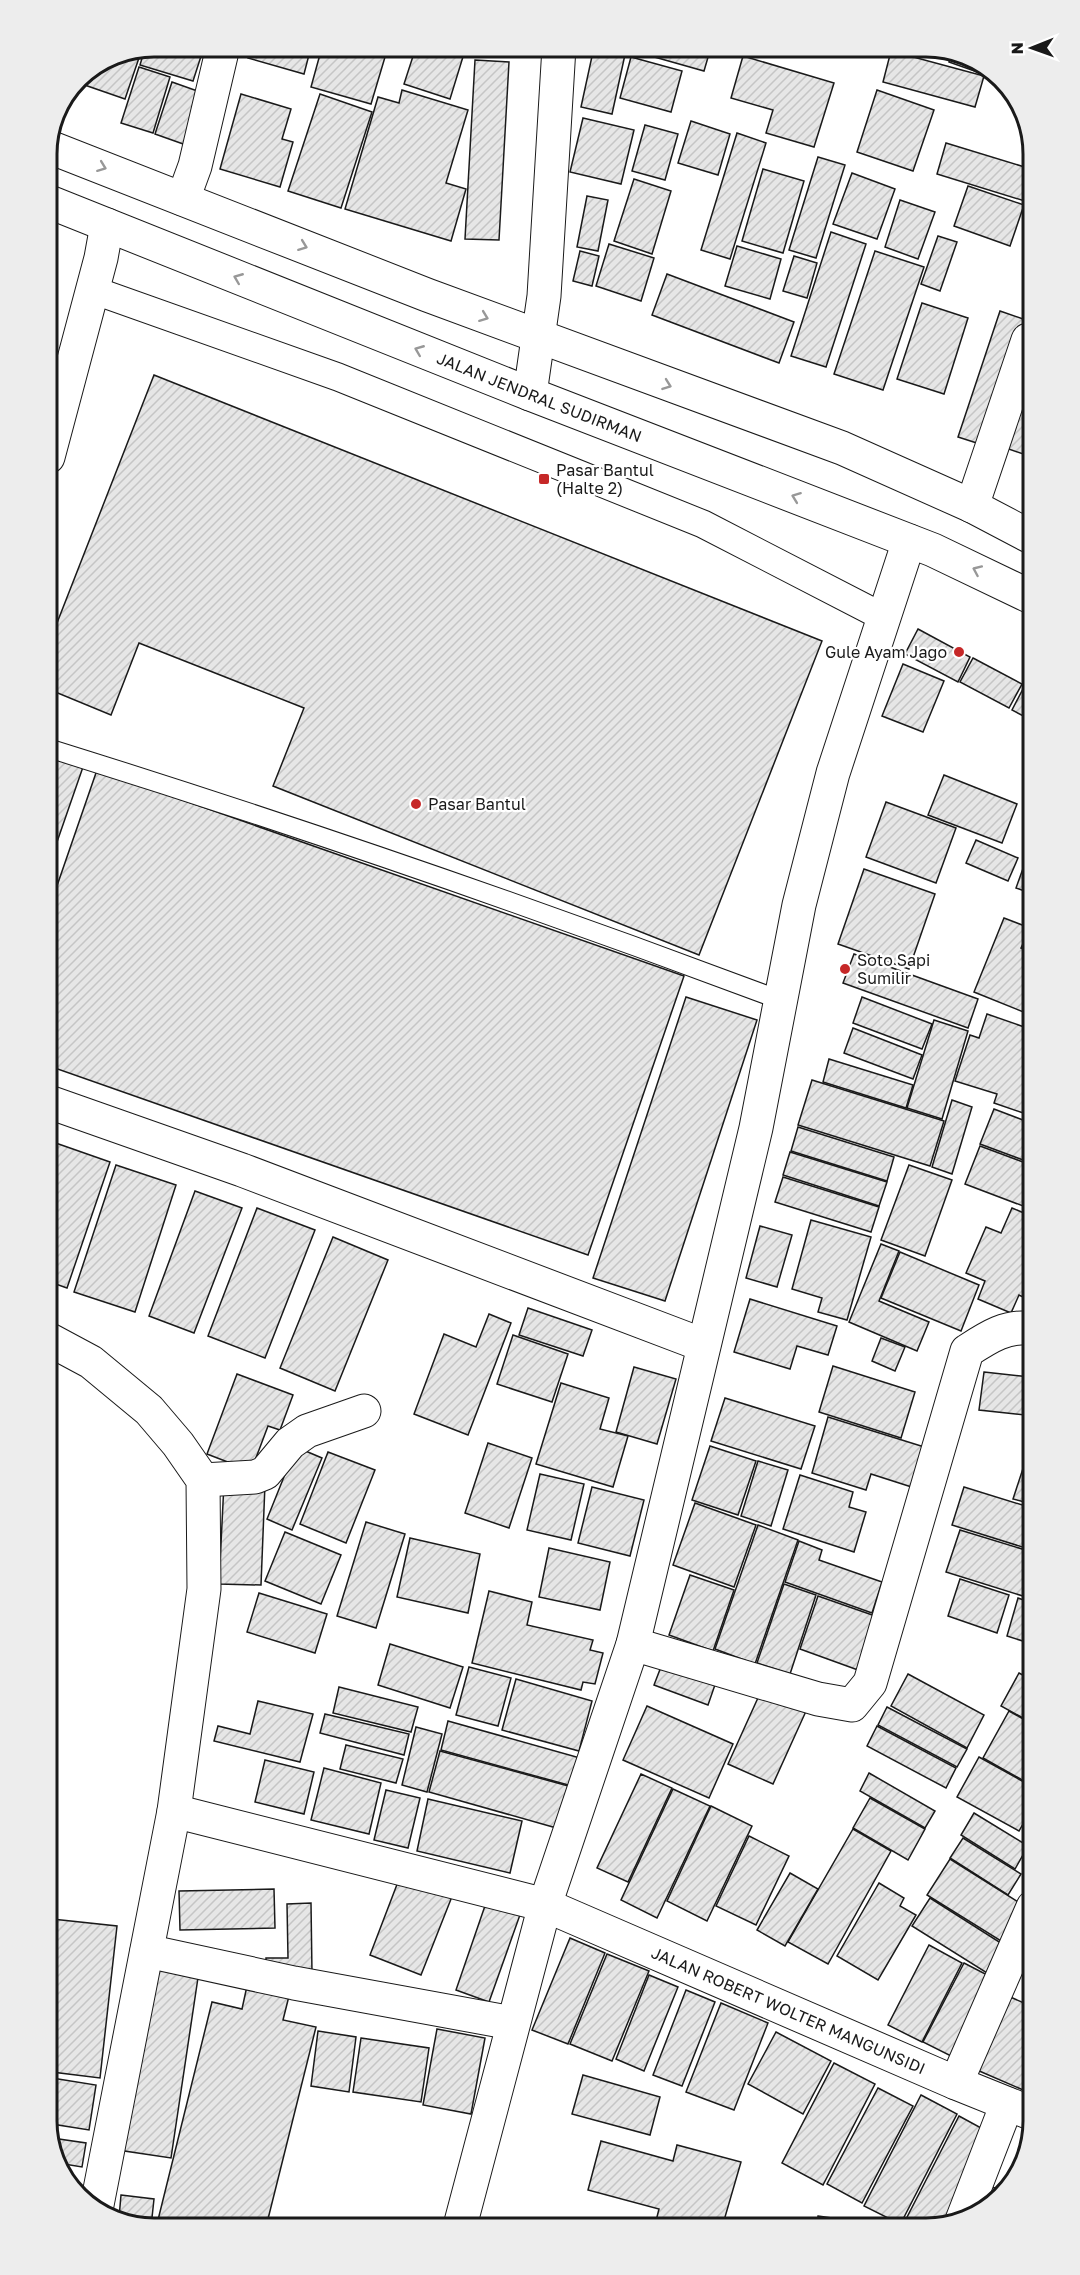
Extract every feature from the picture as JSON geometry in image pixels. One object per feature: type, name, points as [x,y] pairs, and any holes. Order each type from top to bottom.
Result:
[{"type":"street","points":[[183,199],[195,166],[220,57]]},
{"type":"street","points":[[530,394],[543,296],[558,57]]},
{"type":"street","points":[[57,150],[537,337],[842,448],[972,506],[1023,533]]},
{"type":"street","name":"JALAN JENDRAL SUDIRMAN","points":[[57,205],[530,394],[909,541],[991,576],[1023,593]]},
{"type":"street","points":[[57,424],[93,290],[107,225]]},
{"type":"street","points":[[93,290],[338,377],[704,524],[885,618]]},
{"type":"street","points":[[972,506],[1023,355]]},
{"type":"street","points":[[462,2218],[545,1905],[633,1644],[756,1128],[799,904],[833,773],[909,541]]},
{"type":"street","points":[[57,1105],[242,1170],[703,1345]]},
{"type":"street","points":[[633,1644],[818,1699],[852,1705],[870,1683],[968,1351],[991,1336],[1023,1328]]},
{"type":"street","points":[[57,1344],[91,1362],[149,1410],[178,1444],[202,1480],[204,1589],[174,1811],[98,2200]]},
{"type":"street","points":[[202,1480],[255,1477],[265,1473],[290,1443],[307,1431],[364,1411]]},
{"type":"street","name":"JALAN ROBERT WOLTER MANGUNSIDI","points":[[174,1811],[545,1905],[1021,2109]]},
{"type":"street","points":[[956,2083],[1023,1930]]},
{"type":"street","points":[[147,1951],[294,1983],[512,2023]]},
{"type":"street","points":[[969,2208],[1021,2109]]},
{"type":"lane","points":[[57,751],[178,789],[561,918],[780,1000]]},
{"type":"building","points":[[201,57],[193,81],[140,65],[142,58]]},
{"type":"building","points":[[248,57],[308,57],[304,74]]},
{"type":"building","points":[[319,57],[385,57],[371,104],[311,87]]},
{"type":"building","points":[[413,57],[463,57],[450,99],[404,84]]},
{"type":"building","points":[[592,57],[624,57],[612,114],[581,107]]},
{"type":"building","points":[[631,57],[682,71],[671,112],[620,98]]},
{"type":"building","points":[[654,57],[708,57],[704,71]]},
{"type":"building","points":[[743,57],[834,83],[814,147],[766,133],[773,110],[731,98]]},
{"type":"building","points":[[889,57],[913,57],[984,76],[975,107],[883,82]]},
{"type":"building","points":[[139,59],[125,99],[85,85],[100,73],[117,64]]},
{"type":"building","points":[[475,60],[509,62],[499,240],[465,239]]},
{"type":"building","points":[[949,60],[963,64],[978,72]]},
{"type":"building","points":[[139,67],[170,77],[153,133],[121,123]]},
{"type":"building","points":[[172,82],[203,93],[186,145],[155,134]]},
{"type":"building","points":[[402,90],[468,110],[446,183],[466,189],[451,241],[345,209],[378,97],[399,103]]},
{"type":"building","points":[[877,90],[934,110],[913,171],[857,152]]},
{"type":"building","points":[[241,94],[291,109],[282,139],[293,142],[280,187],[220,169]]},
{"type":"building","points":[[320,94],[372,112],[341,208],[288,191]]},
{"type":"building","points":[[583,118],[634,130],[621,184],[570,172]]},
{"type":"building","points":[[691,121],[730,134],[718,175],[678,163]]},
{"type":"building","points":[[645,125],[678,134],[665,180],[632,171]]},
{"type":"building","points":[[737,133],[766,143],[730,259],[701,250]]},
{"type":"building","points":[[946,143],[1023,166],[1023,200],[937,174]]},
{"type":"building","points":[[818,157],[845,165],[816,258],[789,250]]},
{"type":"building","points":[[763,169],[804,181],[783,253],[742,241]]},
{"type":"building","points":[[852,173],[895,189],[877,239],[833,224]]},
{"type":"building","points":[[634,179],[671,191],[652,254],[614,241]]},
{"type":"building","points":[[968,186],[1023,205],[1010,246],[954,226]]},
{"type":"building","points":[[587,196],[608,200],[598,251],[577,247]]},
{"type":"building","points":[[900,200],[935,212],[918,259],[885,247]]},
{"type":"building","points":[[831,232],[866,244],[826,367],[791,356]]},
{"type":"building","points":[[938,236],[957,242],[940,291],[921,284]]},
{"type":"building","points":[[609,244],[654,258],[641,301],[596,286]]},
{"type":"building","points":[[737,246],[781,259],[770,299],[725,286]]},
{"type":"building","points":[[580,251],[599,256],[592,286],[573,281]]},
{"type":"building","points":[[875,251],[924,267],[883,390],[834,374]]},
{"type":"building","points":[[794,256],[817,263],[807,298],[783,291]]},
{"type":"building","points":[[667,274],[794,322],[779,363],[652,315]]},
{"type":"building","points":[[922,303],[968,318],[944,394],[897,379]]},
{"type":"building","points":[[1000,311],[1023,319],[1023,329],[983,445],[958,437]]},
{"type":"building","name":"Pasar Bantul","points":[[154,375],[822,641],[699,955],[273,786],[304,708],[139,643],[111,715],[57,693],[57,623]]},
{"type":"building","points":[[1023,390],[1023,454],[1003,447]]},
{"type":"building","points":[[918,629],[970,657],[958,682],[905,654]]},
{"type":"building","points":[[973,658],[1022,684],[1009,708],[960,682]]},
{"type":"building","points":[[903,664],[944,681],[923,732],[882,716]]},
{"type":"building","points":[[1023,689],[1023,716],[1012,710]]},
{"type":"building","points":[[57,758],[83,767],[57,842]]},
{"type":"building","points":[[97,770],[684,976],[588,1255],[57,1069],[57,886]]},
{"type":"building","points":[[944,775],[1017,804],[1002,843],[928,815]]},
{"type":"building","points":[[886,802],[956,828],[936,883],[866,857]]},
{"type":"building","points":[[976,840],[1018,858],[1008,881],[966,863]]},
{"type":"building","points":[[864,869],[935,894],[909,969],[838,944]]},
{"type":"building","points":[[1023,869],[1023,890],[1016,888]]},
{"type":"building","points":[[1004,918],[1023,925],[1021,948],[1023,949],[1023,1012],[974,992]]},
{"type":"building","points":[[854,954],[978,999],[968,1028],[843,983]]},
{"type":"building","points":[[686,997],[757,1020],[665,1301],[593,1278]]},
{"type":"building","points":[[862,997],[932,1024],[922,1049],[853,1023]]},
{"type":"building","points":[[987,1014],[1023,1027],[1023,1113],[994,1103],[997,1094],[955,1081],[970,1035],[979,1038]]},
{"type":"building","points":[[934,1020],[968,1031],[942,1119],[907,1108]]},
{"type":"building","points":[[853,1028],[922,1055],[913,1079],[844,1053]]},
{"type":"building","points":[[829,1059],[913,1085],[906,1108],[823,1082]]},
{"type":"building","points":[[812,1080],[944,1121],[930,1166],[798,1125]]},
{"type":"building","points":[[952,1100],[972,1107],[952,1174],[932,1167]]},
{"type":"building","points":[[994,1109],[1023,1120],[1023,1160],[980,1144]]},
{"type":"building","points":[[798,1127],[894,1157],[887,1181],[791,1151]]},
{"type":"building","points":[[57,1143],[110,1162],[67,1288],[57,1284]]},
{"type":"building","points":[[980,1146],[1023,1162],[1023,1206],[965,1184]]},
{"type":"building","points":[[790,1152],[887,1182],[879,1206],[783,1175]]},
{"type":"building","points":[[116,1165],[176,1185],[135,1312],[74,1292]]},
{"type":"building","points":[[909,1165],[952,1180],[925,1256],[881,1240]]},
{"type":"building","points":[[783,1177],[879,1207],[871,1232],[775,1202]]},
{"type":"building","points":[[195,1191],[242,1208],[194,1333],[149,1316]]},
{"type":"building","points":[[257,1208],[315,1230],[265,1358],[208,1336]]},
{"type":"building","points":[[1012,1208],[1023,1213],[1023,1297],[1019,1295],[1011,1313],[978,1299],[985,1281],[966,1273],[986,1227],[1001,1233]]},
{"type":"building","points":[[811,1220],[871,1237],[847,1320],[818,1312],[822,1298],[792,1289]]},
{"type":"building","points":[[760,1226],[792,1235],[777,1287],[746,1278]]},
{"type":"building","points":[[333,1237],[388,1260],[335,1391],[280,1368]]},
{"type":"building","points":[[881,1244],[899,1251],[879,1301],[929,1322],[917,1351],[849,1322]]},
{"type":"building","points":[[900,1252],[979,1285],[961,1331],[881,1298]]},
{"type":"building","points":[[750,1299],[837,1326],[828,1355],[797,1346],[790,1369],[734,1352]]},
{"type":"building","points":[[528,1308],[592,1330],[583,1356],[519,1335]]},
{"type":"building","points":[[489,1314],[511,1323],[468,1435],[414,1414],[444,1334],[476,1347]]},
{"type":"building","points":[[513,1335],[568,1354],[552,1402],[497,1384]]},
{"type":"building","points":[[881,1338],[905,1347],[895,1371],[872,1361]]},
{"type":"building","points":[[833,1366],[915,1392],[901,1438],[819,1412]]},
{"type":"building","points":[[634,1367],[676,1379],[657,1444],[616,1432]]},
{"type":"building","points":[[984,1372],[1023,1376],[1023,1415],[979,1410]]},
{"type":"building","points":[[237,1374],[293,1395],[280,1430],[268,1426],[251,1471],[207,1454]]},
{"type":"building","points":[[561,1383],[609,1398],[600,1429],[628,1436],[613,1487],[536,1464]]},
{"type":"building","points":[[725,1398],[815,1426],[801,1469],[711,1441]]},
{"type":"building","points":[[828,1417],[934,1450],[921,1490],[871,1474],[866,1490],[812,1473]]},
{"type":"building","points":[[488,1443],[532,1458],[509,1528],[465,1513]]},
{"type":"building","points":[[710,1446],[756,1461],[738,1515],[692,1500]]},
{"type":"building","points":[[296,1447],[322,1458],[292,1530],[267,1519]]},
{"type":"building","points":[[328,1452],[375,1470],[346,1543],[300,1524]]},
{"type":"building","points":[[758,1461],[788,1470],[771,1526],[741,1516]]},
{"type":"building","points":[[1023,1468],[1023,1502],[1013,1499]]},
{"type":"building","points":[[540,1474],[584,1484],[571,1540],[527,1530]]},
{"type":"building","points":[[800,1475],[853,1492],[849,1507],[866,1512],[854,1552],[783,1529]]},
{"type":"building","points":[[224,1483],[265,1484],[261,1585],[219,1584]]},
{"type":"building","points":[[592,1487],[644,1500],[630,1556],[578,1543]]},
{"type":"building","points":[[964,1487],[1023,1505],[1023,1547],[952,1525]]},
{"type":"building","points":[[695,1503],[756,1525],[734,1587],[673,1565]]},
{"type":"building","points":[[366,1522],[405,1534],[376,1628],[337,1616]]},
{"type":"building","points":[[758,1525],[798,1540],[755,1664],[715,1649]]},
{"type":"building","points":[[960,1530],[1023,1549],[1023,1596],[946,1572]]},
{"type":"building","points":[[285,1532],[341,1555],[321,1604],[265,1581]]},
{"type":"building","points":[[410,1538],[480,1554],[468,1613],[397,1597]]},
{"type":"building","points":[[799,1541],[822,1550],[819,1560],[882,1582],[872,1613],[785,1582]]},
{"type":"building","points":[[549,1548],[610,1562],[600,1610],[539,1597]]},
{"type":"building","points":[[690,1575],[734,1590],[713,1651],[669,1635]]},
{"type":"building","points":[[960,1579],[1009,1595],[997,1633],[948,1616]]},
{"type":"building","points":[[784,1584],[816,1595],[790,1674],[757,1663]]},
{"type":"building","points":[[489,1591],[532,1602],[527,1625],[593,1640],[590,1650],[603,1653],[595,1684],[583,1682],[581,1690],[472,1663]]},
{"type":"building","points":[[259,1593],[327,1614],[315,1653],[247,1632]]},
{"type":"building","points":[[818,1596],[878,1617],[858,1670],[800,1649]]},
{"type":"building","points":[[1018,1598],[1023,1600],[1023,1641],[1007,1636]]},
{"type":"building","points":[[390,1644],[463,1667],[450,1708],[378,1685]]},
{"type":"building","points":[[664,1659],[717,1679],[708,1705],[654,1685]]},
{"type":"building","points":[[469,1667],[511,1678],[498,1726],[456,1715]]},
{"type":"building","points":[[1019,1673],[1023,1675],[1023,1718],[1001,1706]]},
{"type":"building","points":[[908,1674],[984,1715],[967,1748],[891,1706]]},
{"type":"building","points":[[516,1679],[592,1701],[579,1751],[502,1730]]},
{"type":"building","points":[[339,1687],[418,1707],[411,1732],[333,1713]]},
{"type":"building","points":[[762,1689],[807,1709],[773,1784],[728,1764]]},
{"type":"building","points":[[258,1701],[313,1714],[300,1762],[214,1741],[218,1726],[250,1734]]},
{"type":"building","points":[[647,1706],[733,1744],[709,1798],[623,1760]]},
{"type":"building","points":[[887,1707],[967,1749],[957,1767],[878,1725]]},
{"type":"building","points":[[1009,1711],[1023,1719],[1023,1780],[983,1758]]},
{"type":"building","points":[[325,1714],[409,1734],[404,1755],[320,1733]]},
{"type":"building","points":[[448,1721],[580,1758],[572,1786],[441,1750]]},
{"type":"building","points":[[877,1726],[956,1768],[946,1788],[867,1746]]},
{"type":"building","points":[[416,1727],[442,1734],[427,1792],[402,1785]]},
{"type":"building","points":[[346,1745],[403,1759],[396,1783],[340,1769]]},
{"type":"building","points":[[440,1751],[572,1787],[560,1829],[429,1792]]},
{"type":"building","points":[[979,1757],[1023,1781],[1023,1824],[1019,1831],[957,1797]]},
{"type":"building","points":[[265,1760],[314,1772],[304,1814],[255,1802]]},
{"type":"building","points":[[324,1768],[381,1783],[369,1834],[311,1820]]},
{"type":"building","points":[[869,1773],[935,1811],[925,1828],[860,1791]]},
{"type":"building","points":[[641,1774],[672,1788],[628,1882],[597,1868]]},
{"type":"building","points":[[673,1789],[710,1806],[657,1918],[621,1900]]},
{"type":"building","points":[[386,1790],[420,1798],[408,1848],[374,1840]]},
{"type":"building","points":[[870,1798],[925,1829],[908,1860],[853,1828]]},
{"type":"building","points":[[428,1799],[522,1821],[510,1873],[417,1851]]},
{"type":"building","points":[[711,1806],[752,1826],[707,1921],[667,1901]]},
{"type":"building","points":[[974,1813],[1023,1843],[1023,1855],[1015,1869],[961,1835]]},
{"type":"building","points":[[853,1829],[891,1851],[828,1964],[788,1942]]},
{"type":"building","points":[[749,1836],[789,1856],[756,1925],[716,1906]]},
{"type":"building","points":[[963,1838],[1021,1874],[1008,1895],[950,1858]]},
{"type":"building","points":[[950,1859],[1023,1905],[1001,1941],[927,1895]]},
{"type":"building","points":[[790,1873],[818,1889],[785,1946],[757,1930]]},
{"type":"building","points":[[401,1874],[453,1894],[421,1975],[370,1955]]},
{"type":"building","points":[[879,1883],[904,1898],[900,1906],[916,1915],[878,1980],[837,1956]]},
{"type":"building","points":[[274,1889],[275,1928],[180,1930],[179,1891]]},
{"type":"building","points":[[930,1898],[1004,1945],[987,1973],[912,1926]]},
{"type":"building","points":[[487,1900],[521,1912],[489,2002],[456,1990]]},
{"type":"building","points":[[311,1903],[312,1973],[266,1973],[266,1958],[288,1958],[287,1904]]},
{"type":"building","points":[[57,1920],[117,1926],[100,2078],[57,2073]]},
{"type":"building","points":[[570,1938],[605,1953],[568,2044],[532,2030]]},
{"type":"building","points":[[929,1945],[962,1963],[922,2042],[888,2025]]},
{"type":"building","points":[[607,1954],[649,1971],[612,2061],[570,2044]]},
{"type":"building","points":[[145,1963],[199,1971],[171,2158],[118,2150]]},
{"type":"building","points":[[964,1963],[997,1980],[957,2059],[923,2042]]},
{"type":"building","points":[[649,1975],[678,1987],[644,2071],[616,2059]]},
{"type":"building","points":[[247,1986],[289,1996],[283,2020],[316,2027],[268,2218],[158,2218],[212,2002],[242,2009]]},
{"type":"building","points":[[686,1990],[715,2002],[682,2086],[653,2075]]},
{"type":"building","points":[[1008,1996],[1023,2003],[1023,2090],[977,2070]]},
{"type":"building","points":[[721,2003],[768,2023],[734,2110],[686,2092]]},
{"type":"building","points":[[437,2029],[485,2038],[471,2114],[423,2105]]},
{"type":"building","points":[[318,2031],[356,2037],[349,2092],[311,2086]]},
{"type":"building","points":[[776,2032],[831,2061],[803,2114],[748,2084]]},
{"type":"building","points":[[361,2038],[429,2048],[421,2102],[353,2092]]},
{"type":"building","points":[[834,2063],[875,2084],[823,2185],[782,2163]]},
{"type":"building","points":[[583,2075],[660,2097],[650,2135],[572,2114]]},
{"type":"building","points":[[57,2079],[96,2085],[89,2130],[57,2125]]},
{"type":"building","points":[[878,2088],[913,2106],[862,2203],[827,2184]]},
{"type":"building","points":[[921,2095],[957,2114],[904,2218],[888,2218],[864,2206]]},
{"type":"building","points":[[959,2116],[994,2135],[954,2214],[939,2217],[907,2218]]},
{"type":"building","points":[[59,2139],[86,2143],[82,2167],[68,2165]]},
{"type":"building","points":[[601,2141],[673,2161],[677,2145],[741,2162],[725,2218],[657,2218],[659,2209],[588,2190]]},
{"type":"building","points":[[990,2186],[996,2189],[995,2190],[984,2199]]},
{"type":"building","points":[[121,2195],[154,2199],[152,2218],[120,2212]]},
{"type":"place","name":"Pasar Bantul (Halte 2)","points":[[544,479]]},
{"type":"place","name":"Gule Ayam Jago","points":[[959,652]]},
{"type":"place","name":"Pasar Bantul","points":[[416,804]]},
{"type":"place","name":"Soto Sapi Sumilir","points":[[845,969]]}]
